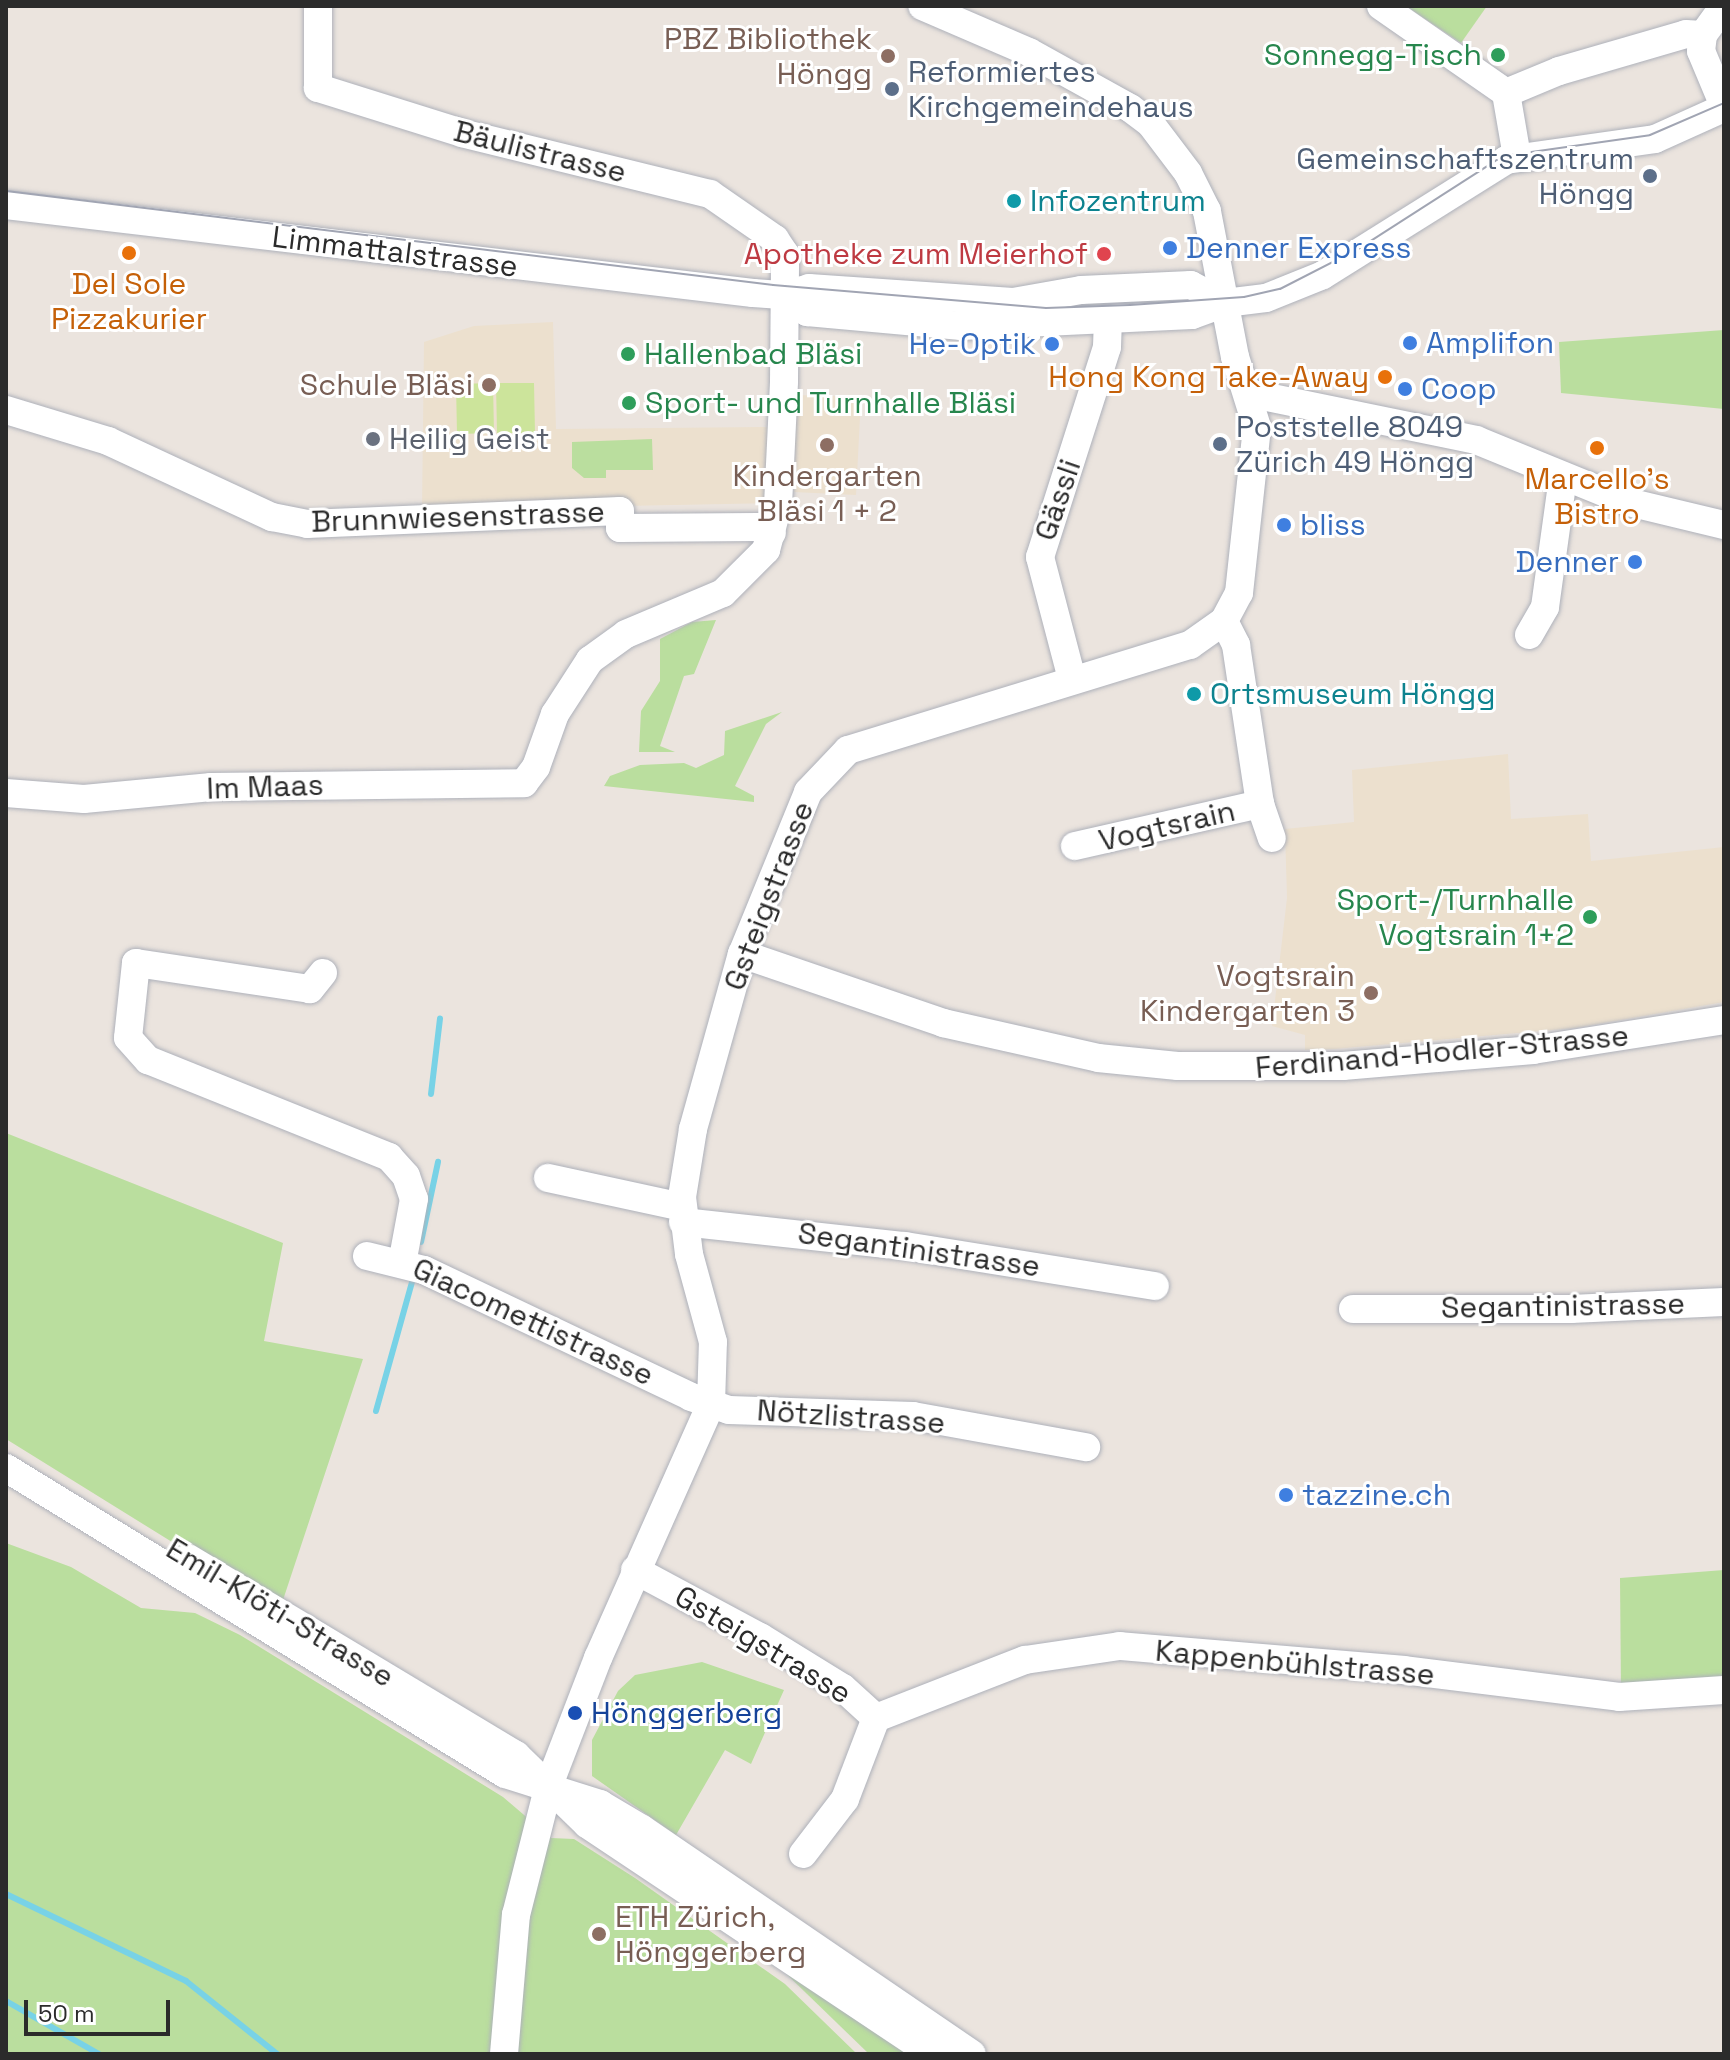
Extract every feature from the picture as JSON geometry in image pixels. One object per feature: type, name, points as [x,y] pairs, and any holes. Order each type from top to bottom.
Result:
[{"type":"street","name":"Bäulistrasse","points":[[318,6],[318,88],[462,133],[710,194],[775,239],[785,254],[785,295]]},
{"type":"street","points":[[922,6],[1036,55],[1150,123],[1177,155],[1207,211],[1258,449],[1239,593],[1224,621]]},
{"type":"street","points":[[1381,6],[1506,93],[1517,157]]},
{"type":"street","points":[[1011,312],[1108,320],[1192,315],[1225,303],[1266,298],[1323,275],[1478,174],[1517,157],[1655,139],[1724,107],[1706,66],[1703,35],[1724,6]]},
{"type":"street","points":[[1506,93],[1559,71],[1686,34],[1703,35]]},
{"type":"street","name":"Limmattalstrasse","points":[[6,205],[785,295],[809,288],[1011,312]]},
{"type":"street","points":[[1011,312],[1081,290],[1191,285],[1225,303]]},
{"type":"street","points":[[772,533],[778,505],[785,295]]},
{"type":"street","name":"Gässli","points":[[1072,679],[1040,557],[1107,347],[1108,320]]},
{"type":"street","points":[[1248,393],[1476,440],[1628,502],[1724,525]]},
{"type":"street","name":"Brunnwiesenstrasse","points":[[6,410],[158,461],[272,517],[307,524],[620,511],[620,528],[758,527],[772,533]]},
{"type":"street","points":[[1529,635],[1545,607],[1563,477]]},
{"type":"street","name":"Im Maas","points":[[6,793],[84,799],[211,787],[524,783],[536,767],[555,714],[590,660],[626,634],[740,581],[766,550],[772,533]]},
{"type":"street","name":"Gsteigstrasse","points":[[504,2054],[516,1915],[549,1785],[635,1570],[711,1404],[713,1342],[682,1215],[693,1129],[742,954],[796,816],[834,761],[883,738],[1190,645],[1224,621]]},
{"type":"street","name":"Vogtsrain","points":[[1224,621],[1236,645],[1260,804],[1272,838]]},
{"type":"street","name":"Vogtsrain","points":[[1075,846],[1260,804]]},
{"type":"street","name":"Ferdinand-Hodler-Strasse","points":[[742,954],[943,1023],[1098,1058],[1178,1066],[1343,1066],[1517,1052],[1724,1020]]},
{"type":"street","name":"Giacomettistrasse","points":[[323,973],[310,989],[136,963],[128,1038],[148,1060],[389,1157],[406,1176],[414,1199],[402,1264],[424,1270],[711,1404]]},
{"type":"street","name":"Segantinistrasse","points":[[548,1178],[682,1215],[905,1246],[1155,1286]]},
{"type":"street","points":[[367,1256],[402,1264]]},
{"type":"street","name":"Segantinistrasse","points":[[1353,1309],[1571,1309],[1724,1302]]},
{"type":"street","name":"Nötzlistrasse","points":[[711,1404],[729,1410],[913,1416],[1086,1447]]},
{"type":"street","name":"Emil-Klöti-Strasse","points":[[6,1447],[516,1755],[587,1824],[932,2054]]},
{"type":"street","name":"Emil-Klöti-Strasse","points":[[6,1468],[505,1774],[549,1785],[600,1804],[642,1829],[972,2054]]},
{"type":"street","name":"Gsteigstrasse","points":[[635,1570],[760,1637],[843,1688],[876,1718],[845,1799],[803,1854]]},
{"type":"street","name":"Kappenbühlstrasse","points":[[876,1718],[1025,1660],[1120,1646],[1403,1670],[1619,1697],[1724,1690]]},
{"type":"shaded area","name":"Schule Bläsi","points":[[553,322],[556,429],[772,427],[772,503],[422,510],[424,342],[474,326]]},
{"type":"shaded area","name":"Kindergarten Bläsi 1 + 2","points":[[796,395],[861,397],[856,495],[794,492]]},
{"type":"shaded area","points":[[1508,754],[1511,819],[1588,814],[1591,861],[1724,847],[1724,1002],[1575,1028],[1334,1049],[1305,1050],[1305,1035],[1272,1026],[1287,898],[1285,829],[1354,822],[1352,770]]},
{"type":"green space","points":[[1406,6],[1487,6],[1461,43]]},
{"type":"green space","points":[[1724,330],[1724,409],[1561,393],[1559,342]]},
{"type":"green space","points":[[493,383],[494,433],[457,434],[456,384]]},
{"type":"green space","points":[[496,383],[534,383],[535,433],[497,433]]},
{"type":"green space","points":[[652,439],[653,470],[606,470],[606,478],[584,478],[572,468],[572,442]]},
{"type":"green space","points":[[716,620],[694,674],[684,676],[660,746],[675,752],[639,752],[641,711],[660,681],[660,639],[692,622]]},
{"type":"green space","points":[[782,712],[766,724],[735,786],[754,796],[754,802],[604,786],[610,776],[640,765],[684,763],[696,768],[724,755],[725,731]]},
{"type":"green space","points":[[6,1133],[283,1243],[264,1341],[363,1359],[280,1609],[6,1439]]},
{"type":"green space","points":[[6,1543],[71,1567],[141,1608],[195,1613],[240,1635],[503,1797],[551,1838],[574,1839],[635,1878],[785,1984],[857,2054],[6,2054]]},
{"type":"green space","points":[[1724,1570],[1724,1685],[1621,1691],[1620,1578]]},
{"type":"green space","points":[[702,1662],[784,1690],[751,1764],[725,1750],[676,1835],[592,1776],[592,1740],[618,1691],[635,1675]]},
{"type":"green space","points":[[773,1961],[912,2054],[869,2054]]},
{"type":"waterway","points":[[431,1094],[440,1019]]},
{"type":"waterway","points":[[421,1242],[438,1162]]},
{"type":"waterway","points":[[376,1411],[412,1282]]},
{"type":"waterway","points":[[6,1894],[186,1981],[277,2054]]},
{"type":"waterway","points":[[6,2001],[99,2054]]},
{"type":"tram line","points":[[6,191],[773,285],[1046,308],[1130,305],[1244,297],[1280,289],[1358,249],[1503,156],[1650,135],[1724,103]]},
{"type":"place","name":"Sonnegg-Tisch","points":[[1498,55]]},
{"type":"place","name":"PBZ Bibliothek Höngg","points":[[888,56]]},
{"type":"place","name":"Reformiertes Kirchgemeindehaus","points":[[892,89]]},
{"type":"place","name":"Gemeinschaftszentrum Höngg","points":[[1650,176]]},
{"type":"place","name":"Infozentrum","points":[[1014,201]]},
{"type":"place","name":"Denner Express","points":[[1170,248]]},
{"type":"place","name":"Del Sole Pizzakurier","points":[[129,253]]},
{"type":"place","name":"Apotheke zum Meierhof","points":[[1104,254]]},
{"type":"place","name":"Amplifon","points":[[1410,343]]},
{"type":"place","name":"He-Optik","points":[[1052,344]]},
{"type":"place","name":"Hallenbad Bläsi","points":[[628,354]]},
{"type":"place","name":"Hong Kong Take-Away","points":[[1385,377]]},
{"type":"place","name":"Schule Bläsi","points":[[489,385]]},
{"type":"place","name":"Coop","points":[[1405,389]]},
{"type":"place","name":"Sport- und Turnhalle Bläsi","points":[[629,403]]},
{"type":"place","name":"Heilig Geist","points":[[373,439]]},
{"type":"place","name":"Poststelle 8049 Zürich 49 Höngg","points":[[1220,444]]},
{"type":"place","name":"Kindergarten Bläsi 1 + 2","points":[[827,445]]},
{"type":"place","name":"Marcello's Bistro","points":[[1597,448]]},
{"type":"place","name":"bliss","points":[[1284,525]]},
{"type":"place","name":"Denner","points":[[1635,562]]},
{"type":"place","name":"Ortsmuseum Höngg","points":[[1194,694]]},
{"type":"place","name":"Sport-/Turnhalle Vogtsrain 1+2","points":[[1590,917]]},
{"type":"place","name":"Vogtsrain Kindergarten 3","points":[[1371,993]]},
{"type":"place","name":"tazzine.ch","points":[[1286,1495]]},
{"type":"place","name":"Hönggerberg","points":[[575,1713]]},
{"type":"place","name":"ETH Zürich, Hönggerberg","points":[[599,1934]]}]
